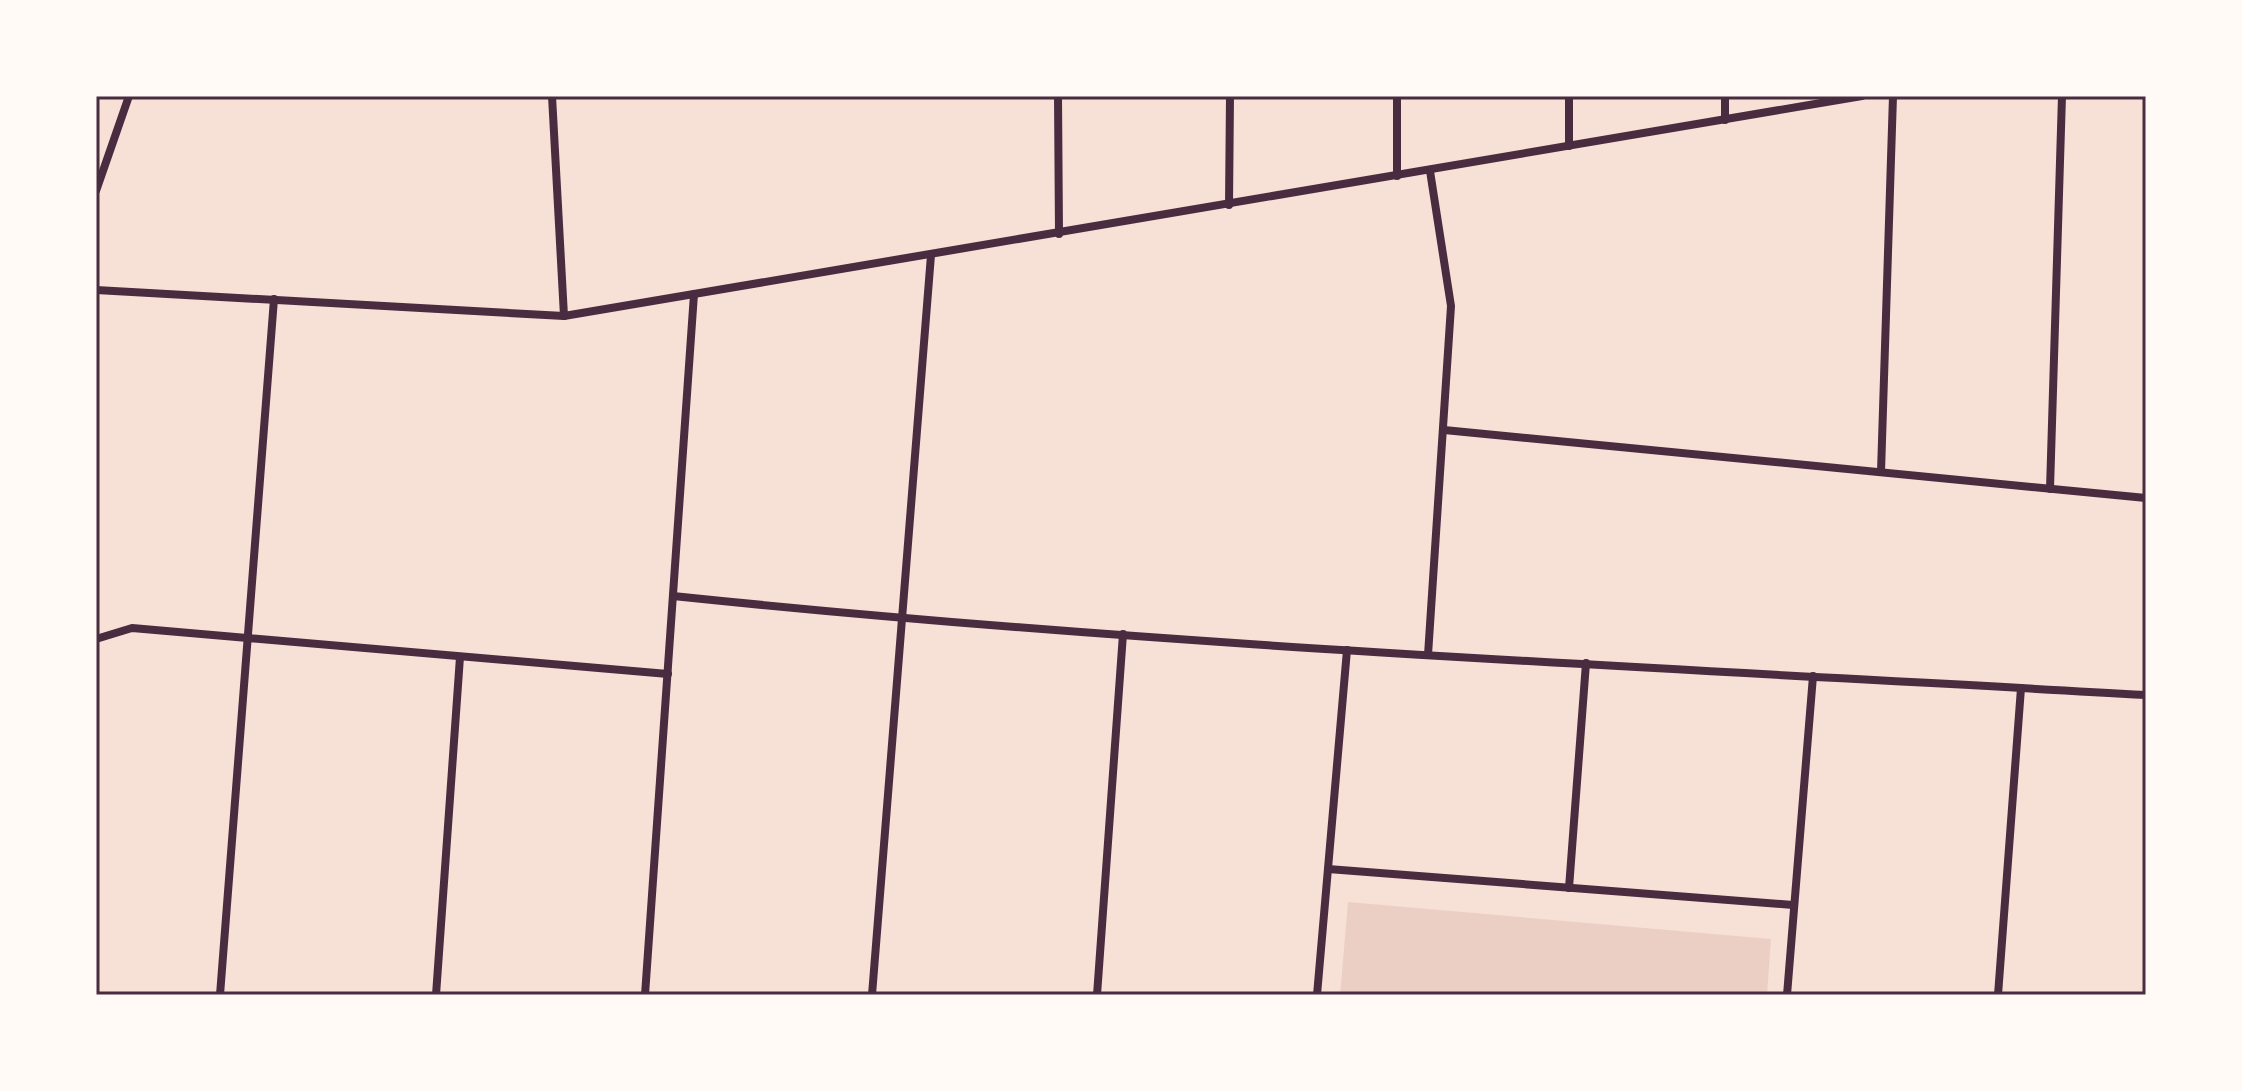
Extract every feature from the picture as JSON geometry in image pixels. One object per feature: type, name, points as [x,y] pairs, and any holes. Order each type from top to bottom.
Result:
[{"type":"street","points":[[96,191],[129,96]]},
{"type":"street","points":[[552,96],[564,316]]},
{"type":"street","points":[[1058,96],[1059,234]]},
{"type":"street","points":[[1229,205],[1230,96]]},
{"type":"street","points":[[1397,96],[1397,176]]},
{"type":"street","points":[[1569,96],[1569,146]]},
{"type":"street","points":[[1725,96],[1725,120]]},
{"type":"street","points":[[96,290],[564,316],[1862,96]]},
{"type":"street","points":[[1881,472],[1893,96]]},
{"type":"street","points":[[2050,489],[2062,96]]},
{"type":"street","points":[[1428,655],[1451,306],[1430,171]]},
{"type":"street","points":[[872,995],[931,255]]},
{"type":"street","points":[[645,995],[694,294]]},
{"type":"street","points":[[220,995],[274,299]]},
{"type":"street","points":[[1444,430],[2146,498]]},
{"type":"street","points":[[673,596],[902,620],[1347,650],[2146,695]]},
{"type":"street","points":[[96,639],[132,628],[668,674]]},
{"type":"street","points":[[1097,995],[1123,634]]},
{"type":"street","points":[[1317,995],[1347,650]]},
{"type":"street","points":[[436,995],[460,657]]},
{"type":"street","points":[[1569,888],[1586,663]]},
{"type":"street","points":[[1787,995],[1813,676]]},
{"type":"street","points":[[1998,995],[2021,688]]},
{"type":"street","points":[[1328,869],[1793,905]]},
{"type":"shaded area","points":[[1348,902],[1771,939],[1767,995],[1340,995]]}]
